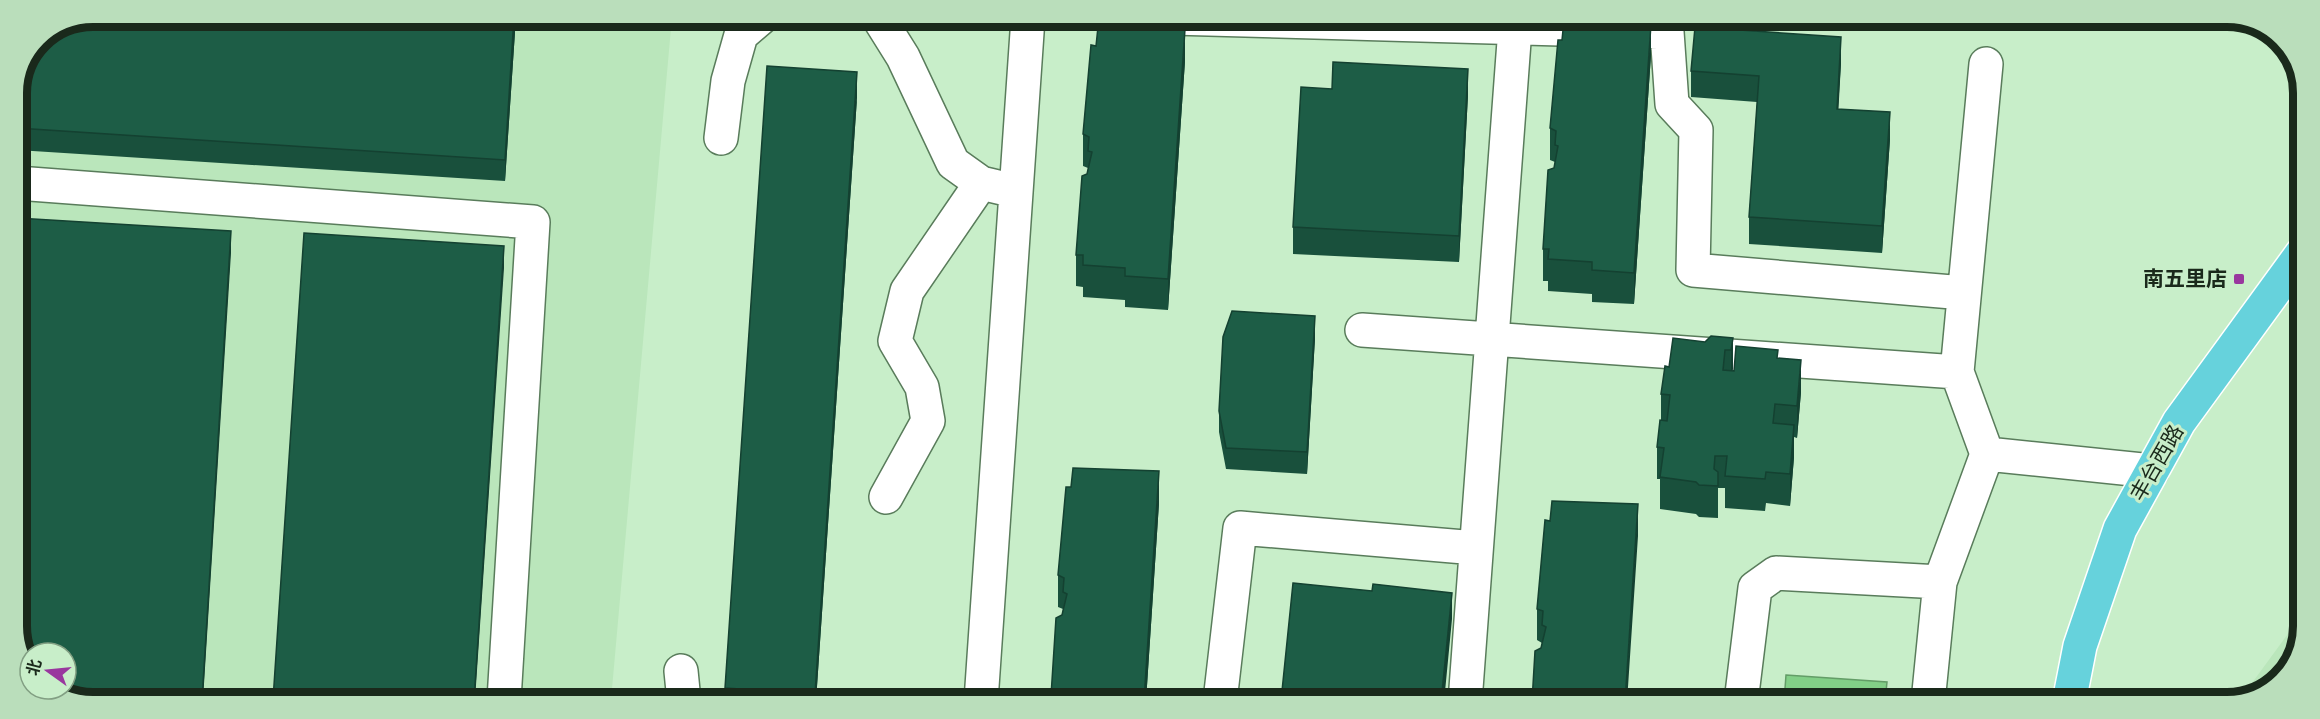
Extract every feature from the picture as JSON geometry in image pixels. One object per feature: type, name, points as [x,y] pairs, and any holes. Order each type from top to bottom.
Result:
[{"type":"main road","name":"丰台西路","points":[[2071,692],[2080,646],[2120,529],[2179,422],[2293,264]]},
{"type":"street","points":[[722,138],[728,81],[741,35],[750,27]]},
{"type":"street","points":[[884,27],[903,57],[953,163],[981,183],[1016,191]]},
{"type":"street","points":[[982,692],[1027,27]]},
{"type":"street","points":[[1481,27],[1667,32],[1672,104],[1696,130],[1693,270],[1964,293]]},
{"type":"street","points":[[1466,692],[1515,28]]},
{"type":"street","points":[[1929,692],[1940,582],[1987,453],[1957,372],[1986,64]]},
{"type":"street","points":[[886,497],[928,421],[922,387],[895,341],[907,291],[981,183]]},
{"type":"street","points":[[27,184],[533,222],[504,692]]},
{"type":"street","points":[[1362,330],[1957,372]]},
{"type":"street","points":[[1987,453],[2152,471]]},
{"type":"street","points":[[1221,692],[1240,528],[1476,548]]},
{"type":"street","points":[[1742,692],[1755,588],[1776,573],[1940,582]]},
{"type":"shaded area","points":[[671,27],[612,692],[94,692],[78,690],[78,641],[29,641],[27,630],[28,82],[83,28]]},
{"type":"shaded area","points":[[2293,627],[2288,651],[2274,673],[2248,688]]},
{"type":"shaded area","points":[[1786,675],[1887,682],[1886,692],[1785,692]]},
{"type":"building","points":[[513,27],[505,160],[27,129],[28,81],[32,68],[46,46],[68,32],[81,28]]},
{"type":"building","points":[[1098,27],[1185,29],[1168,279],[1125,276],[1125,268],[1083,265],[1083,255],[1076,255],[1082,176],[1087,174],[1092,152],[1088,151],[1089,137],[1083,134],[1091,45],[1096,46]]},
{"type":"building","points":[[1563,27],[1651,27],[1634,273],[1592,270],[1592,262],[1548,259],[1549,249],[1543,249],[1548,170],[1554,168],[1558,146],[1555,145],[1556,131],[1550,128],[1558,40],[1562,40]]},
{"type":"building","points":[[1695,27],[1841,37],[1837,109],[1890,112],[1882,226],[1749,217],[1759,76],[1691,71]]},
{"type":"building","points":[[1333,62],[1468,69],[1459,236],[1293,227],[1301,87],[1332,89]]},
{"type":"building","points":[[767,66],[857,72],[815,692],[725,688]]},
{"type":"building","points":[[27,219],[231,231],[202,692],[78,690],[78,641],[29,641],[27,630]]},
{"type":"building","points":[[304,233],[504,246],[475,692],[274,692]]},
{"type":"building","points":[[1232,311],[1315,316],[1307,452],[1226,448],[1219,411],[1223,337]]},
{"type":"building","points":[[1711,336],[1733,338],[1731,350],[1725,350],[1723,370],[1734,371],[1736,346],[1778,350],[1777,358],[1801,360],[1797,406],[1775,404],[1773,423],[1794,425],[1790,474],[1766,472],[1765,479],[1725,476],[1727,456],[1715,456],[1714,469],[1718,472],[1718,486],[1699,485],[1696,482],[1660,477],[1664,448],[1657,447],[1660,420],[1667,421],[1670,395],[1661,394],[1665,366],[1669,367],[1673,338],[1705,342]]},
{"type":"building","points":[[1073,468],[1159,471],[1145,692],[1051,692],[1056,618],[1062,615],[1067,594],[1063,592],[1064,578],[1058,575],[1066,487],[1071,487]]},
{"type":"building","points":[[1552,501],[1638,504],[1626,692],[1533,692],[1535,651],[1541,648],[1546,627],[1542,625],[1543,611],[1537,609],[1545,520],[1550,521]]},
{"type":"building","points":[[1293,583],[1372,591],[1373,584],[1452,593],[1442,692],[1282,692]]},
{"type":"place","name":"南五里店","points":[[2239,279]]}]
